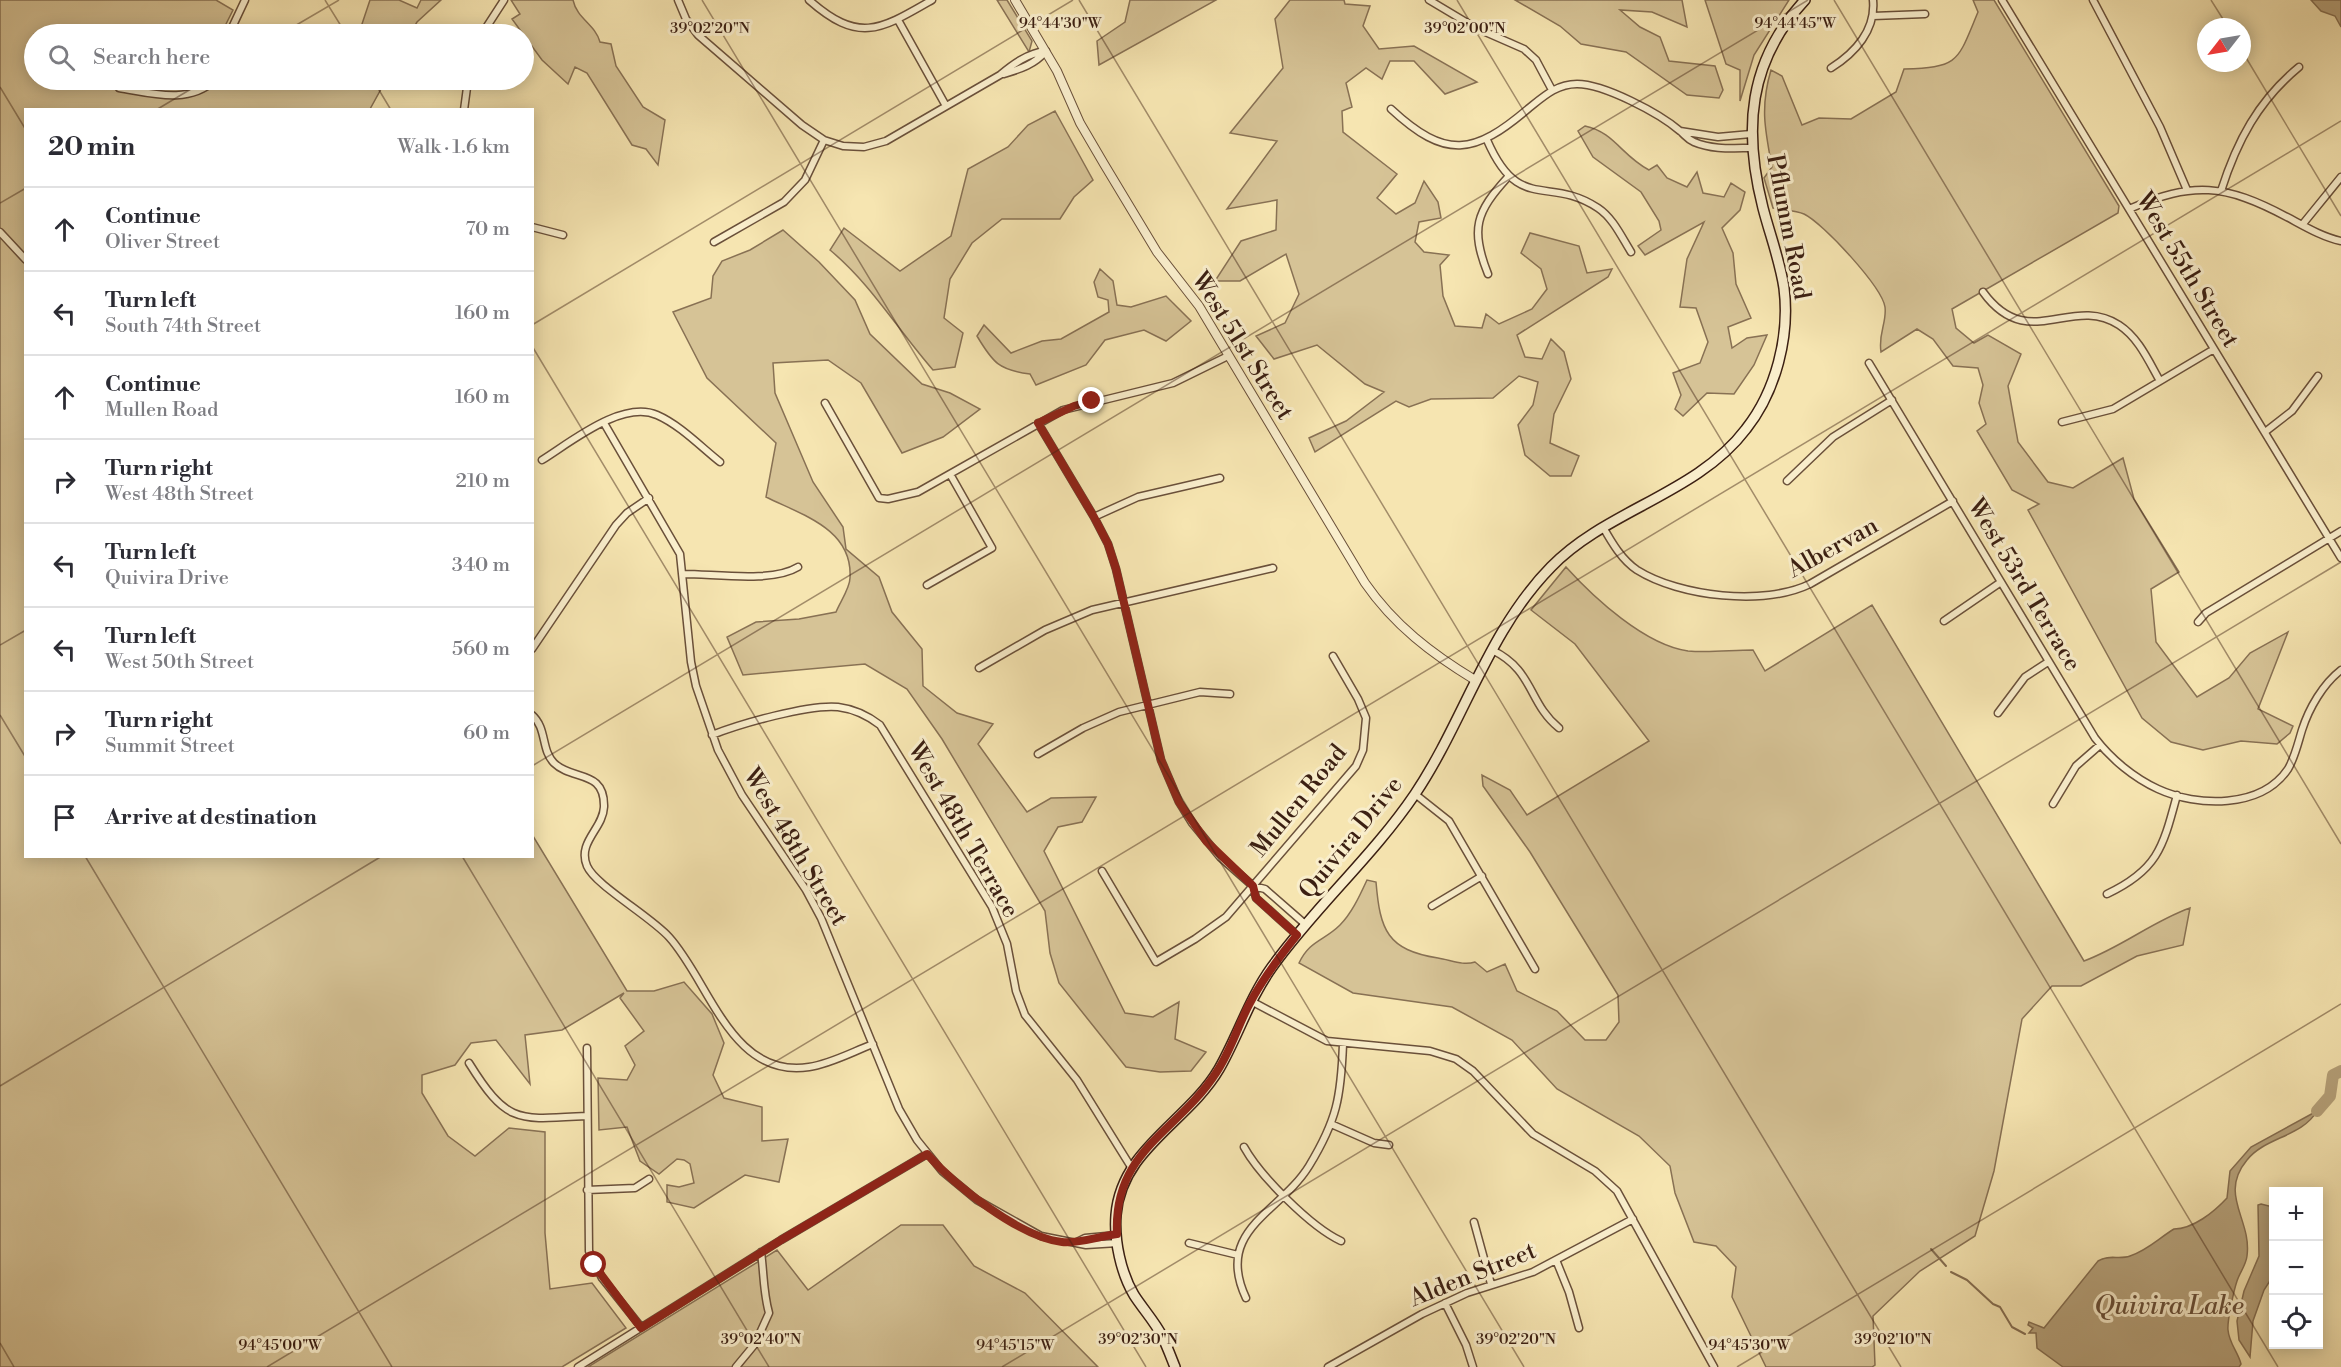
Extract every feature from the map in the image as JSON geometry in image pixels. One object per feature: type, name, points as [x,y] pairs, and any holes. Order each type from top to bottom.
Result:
[{"type":"main road","name":"Pflumm Road","points":[[1719,457],[1746,430],[1767,394],[1777,367],[1785,328],[1784,287],[1756,179],[1751,134],[1758,84],[1770,45],[1789,17],[1805,0]]},
{"type":"main road","name":"Quivira Drive","points":[[1175,1367],[1161,1335],[1135,1296],[1123,1272],[1116,1215],[1122,1186],[1131,1167],[1208,1086],[1223,1061],[1251,1001],[1297,935],[1379,841],[1415,794],[1492,650],[1519,605],[1543,575],[1569,549],[1719,457]]},
{"type":"street","points":[[234,24],[245,0]]},
{"type":"street","points":[[488,24],[504,0]]},
{"type":"street","points":[[678,0],[686,19],[698,35],[802,125],[824,140],[850,146],[877,144],[1000,75],[1023,69],[1038,60],[1046,51]]},
{"type":"street","points":[[809,0],[826,15],[848,26],[874,27],[898,20],[932,0]]},
{"type":"street","name":"West 51st Street","points":[[1015,0],[1061,78],[1080,123],[1104,165],[1157,252],[1199,306],[1375,598],[1414,638],[1475,680]]},
{"type":"street","points":[[1429,0],[1476,28],[1524,49],[1536,60],[1552,90]]},
{"type":"street","points":[[1832,69],[1856,49],[1873,16],[1873,0]]},
{"type":"street","name":"West 55th Street","points":[[2002,0],[2341,558]]},
{"type":"street","points":[[2094,0],[2160,127],[2187,190]]},
{"type":"street","points":[[1873,16],[1925,14]]},
{"type":"street","points":[[898,20],[946,106]]},
{"type":"street","points":[[2221,191],[2233,154],[2257,111],[2299,67]]},
{"type":"street","points":[[1391,109],[1416,133],[1429,140],[1457,145],[1487,140],[1552,90],[1575,84],[1599,87],[1624,98],[1680,131],[1692,141],[1711,147],[1753,148]]},
{"type":"street","points":[[134,90],[178,96],[199,90]]},
{"type":"street","points":[[464,108],[467,90]]},
{"type":"street","points":[[1680,131],[1712,136],[1751,134]]},
{"type":"street","points":[[1711,147],[1712,136]]},
{"type":"street","points":[[714,242],[784,202],[805,180],[824,140]]},
{"type":"street","points":[[1487,140],[1496,160],[1509,177],[1535,190],[1578,198],[1597,207],[1608,217],[1631,252]]},
{"type":"street","points":[[1488,274],[1478,249],[1478,224],[1482,209],[1509,177]]},
{"type":"street","points":[[2302,225],[2341,177]]},
{"type":"street","points":[[2129,209],[2187,190],[2221,191],[2249,198],[2302,225],[2341,241]]},
{"type":"street","points":[[534,228],[563,235]]},
{"type":"street","points":[[0,232],[24,258]]},
{"type":"street","points":[[1983,292],[1997,308],[2025,322],[2042,322],[2082,315],[2110,320],[2135,340],[2160,381]]},
{"type":"street","points":[[2062,422],[2113,409],[2214,349]]},
{"type":"street","points":[[825,403],[879,498],[888,500],[918,492],[1038,423],[1074,406],[1173,383],[1228,356]]},
{"type":"street","name":"West 53rd Terrace","points":[[1869,363],[2100,745],[2130,772],[2158,789],[2177,795]]},
{"type":"street","points":[[2265,432],[2292,411],[2318,376]]},
{"type":"street","points":[[1787,481],[1833,437],[1892,400]]},
{"type":"street","points":[[542,460],[604,423],[630,412],[658,415],[720,462]]},
{"type":"street","name":"West 48th Street","points":[[604,423],[674,540],[684,574],[685,629],[690,662],[712,735],[742,795],[816,909],[905,1121],[927,1154],[951,1180],[977,1200],[1041,1236],[1064,1242],[1077,1242],[1085,1238],[1118,1239]]},
{"type":"street","points":[[1038,423],[1108,544],[1161,760],[1179,802],[1206,841],[1253,886],[1265,889],[1305,924]]},
{"type":"street","points":[[927,585],[992,548],[950,474]]},
{"type":"street","points":[[1094,517],[1138,497],[1220,478]]},
{"type":"street","points":[[534,646],[616,525],[649,498]]},
{"type":"street","name":"Albervan","points":[[1603,527],[1628,562],[1660,581],[1722,595],[1764,598],[1790,592],[1810,584],[1953,501]]},
{"type":"street","points":[[2198,622],[2206,613],[2341,531]]},
{"type":"street","points":[[684,574],[772,575],[783,574],[798,567]]},
{"type":"street","points":[[979,668],[1045,630],[1092,610],[1273,568]]},
{"type":"street","points":[[1944,621],[2001,582]]},
{"type":"street","points":[[1492,650],[1516,664],[1545,714],[1559,728]]},
{"type":"street","name":"Mullen Road","points":[[1102,872],[1156,962],[1216,925],[1253,886],[1346,778],[1363,750],[1366,729],[1362,707],[1333,656]]},
{"type":"street","points":[[1998,713],[2025,677],[2048,662]]},
{"type":"street","points":[[2107,894],[2131,883],[2149,867],[2161,848],[2177,795],[2216,801],[2250,796],[2274,784],[2288,768],[2312,708],[2332,676],[2341,670]]},
{"type":"street","points":[[1038,754],[1102,718],[1208,691],[1230,694]]},
{"type":"street","name":"West 48th Terrace","points":[[712,735],[750,722],[836,707],[861,712],[880,725],[992,906],[1007,944],[1016,991],[1025,1015],[1077,1080],[1131,1167]]},
{"type":"street","points":[[534,717],[542,727],[549,756],[555,764],[588,777],[603,795],[603,812],[585,852],[585,862],[592,876],[650,919],[684,954],[741,1045],[757,1057],[773,1064],[803,1068],[819,1065],[873,1044]]},
{"type":"street","points":[[2053,804],[2076,766],[2100,745]]},
{"type":"street","points":[[1415,794],[1449,821],[1535,969]]},
{"type":"street","points":[[1432,906],[1482,876]]},
{"type":"street","points":[[1253,886],[1256,898],[1297,935]]},
{"type":"street","points":[[1251,1001],[1321,1039],[1344,1044],[1430,1051],[1456,1059],[1483,1081],[1533,1134],[1604,1178],[1621,1197],[1714,1367]]},
{"type":"street","points":[[1246,1298],[1239,1277],[1238,1255],[1254,1224],[1307,1169],[1331,1124],[1341,1095],[1344,1044]]},
{"type":"street","points":[[587,1048],[589,1251],[594,1265],[641,1328]]},
{"type":"street","points":[[470,1064],[494,1101],[514,1114],[547,1118],[586,1116]]},
{"type":"street","points":[[1331,1124],[1374,1143],[1389,1145]]},
{"type":"street","points":[[1244,1147],[1253,1163],[1323,1233],[1341,1241]]},
{"type":"street","points":[[578,1367],[760,1252],[927,1154]]},
{"type":"street","points":[[587,1190],[635,1188],[649,1179]]},
{"type":"street","name":"Alden Street","points":[[1328,1367],[1395,1328],[1445,1303],[1491,1284],[1533,1272],[1633,1219]]},
{"type":"street","points":[[1474,1222],[1491,1284]]},
{"type":"street","points":[[1190,1243],[1238,1255]]},
{"type":"street","points":[[736,1367],[755,1344],[769,1313],[763,1295],[765,1276],[760,1252]]},
{"type":"street","points":[[1556,1260],[1579,1328]]},
{"type":"street","points":[[1445,1303],[1466,1345],[1473,1367]]},
{"type":"shaded area","points":[[0,0],[216,0],[233,10],[226,24],[24,24],[24,90],[380,90],[371,108],[24,108],[24,858],[534,858],[534,838],[627,991],[654,991],[684,982],[712,1014],[724,1043],[713,1075],[724,1098],[762,1107],[762,1141],[788,1139],[779,1182],[745,1175],[694,1208],[667,1202],[667,1185],[679,1187],[694,1183],[690,1164],[677,1159],[659,1174],[640,1161],[627,1127],[599,1130],[598,1078],[627,1080],[635,1065],[625,1046],[644,1031],[620,998],[624,993],[562,1030],[525,1035],[530,1084],[496,1040],[471,1043],[455,1065],[422,1075],[422,1093],[448,1136],[475,1156],[509,1128],[545,1132],[545,1233],[550,1289],[592,1283],[626,1328],[562,1367],[0,1367]]},
{"type":"shaded area","points":[[370,0],[399,0],[417,8],[421,0],[441,0],[416,24],[362,24]]},
{"type":"shaded area","points":[[511,0],[573,0],[578,12],[598,36],[600,42],[611,44],[616,66],[643,107],[665,120],[658,165],[646,149],[632,145],[587,73],[575,67],[568,84],[542,60],[534,49],[534,24],[516,24],[512,19],[520,14]]},
{"type":"shaded area","points":[[997,0],[1007,0],[1032,41],[1029,52]]},
{"type":"shaded area","points":[[1130,0],[1216,0],[1099,65],[1097,41],[1125,22]]},
{"type":"shaded area","points":[[1290,0],[1344,0],[1345,4],[1370,6],[1363,26],[1379,49],[1414,46],[1477,82],[1445,94],[1414,61],[1390,61],[1382,79],[1366,68],[1346,83],[1352,107],[1342,111],[1343,132],[1397,174],[1377,198],[1396,214],[1415,203],[1424,181],[1438,202],[1441,218],[1419,222],[1415,242],[1424,252],[1449,255],[1440,265],[1443,296],[1455,326],[1482,328],[1486,314],[1499,324],[1532,309],[1547,289],[1541,269],[1521,253],[1530,233],[1579,246],[1587,273],[1612,269],[1608,277],[1517,335],[1525,357],[1542,359],[1551,339],[1564,352],[1571,379],[1554,414],[1550,443],[1579,456],[1571,476],[1550,476],[1525,455],[1518,425],[1533,405],[1538,382],[1519,376],[1493,398],[1431,399],[1409,407],[1396,401],[1315,452],[1309,438],[1346,421],[1384,392],[1365,384],[1317,345],[1274,359],[1256,336],[1285,323],[1299,294],[1286,254],[1240,281],[1215,281],[1241,241],[1276,230],[1277,200],[1227,209],[1277,141],[1230,133],[1283,68],[1275,19]]},
{"type":"shaded area","points":[[1515,0],[1682,0],[1687,27],[1652,12],[1620,10],[1640,27],[1660,37],[1669,61],[1715,66],[1723,90],[1719,98],[1687,95],[1626,52],[1581,44],[1560,26]]},
{"type":"shaded area","points":[[1705,0],[1789,0],[1754,55],[1740,101],[1740,70],[1726,64]]},
{"type":"shaded area","points":[[1973,0],[1994,0],[2119,206],[2118,213],[1952,309],[1956,328],[1974,343],[1988,335],[2021,354],[2008,386],[2018,442],[2048,482],[2073,488],[2123,458],[2134,499],[2179,572],[2151,589],[2156,642],[2197,697],[2229,678],[2250,653],[2288,632],[2258,709],[2293,726],[2290,733],[2277,744],[2241,741],[2203,750],[2171,742],[2142,718],[2028,510],[2039,504],[2012,490],[1977,431],[1986,424],[1979,403],[1983,385],[1978,368],[1953,366],[1933,339],[1917,329],[1881,352],[1885,307],[1874,285],[1837,242],[1813,220],[1801,213],[1773,208],[1764,178],[1772,167],[1765,118],[1771,70],[1782,76],[1802,125],[1819,118],[1851,119],[1896,92],[1904,69],[1936,66],[1954,58],[1965,42],[1978,12]]},
{"type":"shaded area","points":[[1055,111],[1093,180],[1074,197],[1060,219],[1002,219],[972,243],[950,279],[944,318],[963,333],[955,367],[933,370],[871,292],[830,250],[844,228],[900,271],[951,236],[968,169],[1008,147],[1028,125]]},
{"type":"shaded area","points":[[1585,126],[1603,133],[1649,170],[1657,165],[1667,178],[1687,187],[1697,172],[1703,193],[1724,197],[1731,183],[1745,192],[1740,210],[1722,228],[1733,253],[1736,284],[1751,318],[1728,327],[1732,348],[1747,338],[1767,335],[1754,365],[1734,394],[1707,393],[1683,416],[1675,409],[1681,395],[1673,373],[1700,363],[1708,342],[1696,308],[1680,307],[1687,259],[1704,222],[1645,255],[1638,246],[1661,230],[1659,221],[1641,192],[1593,157],[1578,131]]},
{"type":"shaded area","points":[[783,230],[819,262],[855,300],[870,334],[922,384],[950,393],[980,409],[943,437],[902,453],[861,383],[828,360],[773,363],[775,393],[813,482],[843,527],[846,549],[879,577],[892,612],[922,649],[923,686],[957,713],[993,724],[978,744],[1027,812],[1051,798],[1096,797],[1082,822],[1058,827],[1044,851],[1125,1013],[1153,1017],[1179,1002],[1175,1039],[1206,1052],[1191,1071],[1160,1072],[1126,1067],[1059,983],[1050,953],[1045,911],[942,739],[907,689],[865,664],[743,675],[727,637],[756,622],[799,619],[836,612],[850,582],[849,561],[843,547],[823,526],[766,497],[776,443],[707,378],[673,312],[711,298],[713,276],[722,261],[750,250]]},
{"type":"shaded area","points":[[1100,269],[1113,281],[1117,305],[1131,307],[1166,296],[1191,321],[1166,341],[1144,330],[1105,340],[1086,365],[1036,385],[1030,374],[1011,370],[998,364],[977,336],[984,325],[1011,353],[1042,341],[1061,339],[1109,312],[1108,300],[1098,297],[1094,282]]},
{"type":"shaded area","points":[[1566,567],[1606,606],[1655,640],[1688,651],[1753,650],[1765,671],[1872,605],[2084,961],[2190,908],[2183,945],[2137,956],[2081,986],[2052,986],[2022,1019],[1994,1171],[1975,1236],[1920,1271],[1873,1316],[1875,1365],[1872,1367],[1766,1367],[1732,1297],[1736,1267],[1716,1246],[1694,1242],[1675,1193],[1670,1166],[1639,1136],[1557,1089],[1512,1040],[1452,1007],[1353,993],[1299,963],[1313,945],[1344,920],[1367,880],[1376,882],[1380,913],[1389,935],[1407,950],[1457,962],[1475,962],[1487,972],[1505,964],[1517,991],[1557,1011],[1585,1040],[1606,1040],[1619,1022],[1618,995],[1530,852],[1483,786],[1482,775],[1510,790],[1527,815],[1649,741],[1575,644],[1531,610]]},
{"type":"shaded area","points":[[901,1225],[943,1225],[974,1266],[1025,1293],[1098,1367],[588,1367],[777,1250],[808,1290]]},
{"type":"water","points":[[2311,0],[2341,0],[2341,27],[2335,16],[2321,11]]},
{"type":"water","name":"Quivira Lake","points":[[2317,1111],[2310,1120],[2293,1132],[2255,1152],[2239,1173],[2235,1185],[2247,1243],[2247,1256],[2236,1285],[2228,1326],[2230,1339],[2241,1364],[2239,1367],[2063,1367],[2037,1348],[2036,1333],[2029,1333],[2033,1328],[2028,1325],[2029,1322],[2044,1328],[2098,1261],[2106,1258],[2126,1257],[2136,1253],[2174,1229],[2203,1219],[2227,1198],[2230,1171],[2251,1147]]},
{"type":"water","points":[[2258,1205],[2269,1206],[2269,1282],[2253,1321],[2250,1357],[2239,1340],[2237,1321],[2244,1291],[2259,1256]]},
{"type":"waterway","points":[[2317,1111],[2330,1096],[2333,1075],[2341,1071]]},
{"type":"waterway","points":[[1931,1249],[1946,1266]]},
{"type":"waterway","points":[[1951,1272],[1967,1280],[1993,1304],[2000,1307],[2012,1327],[2025,1334]]},
{"type":"route","points":[[594,1265],[641,1328],[813,1220],[927,1154],[960,1188],[1041,1236],[1052,1240],[1077,1242],[1085,1238],[1117,1234],[1116,1215],[1122,1186],[1131,1167],[1208,1086],[1262,982],[1297,935],[1256,898],[1253,886],[1220,857],[1206,841],[1179,802],[1169,781],[1153,729],[1116,569],[1108,544],[1038,423],[1063,410],[1092,401]]}]
